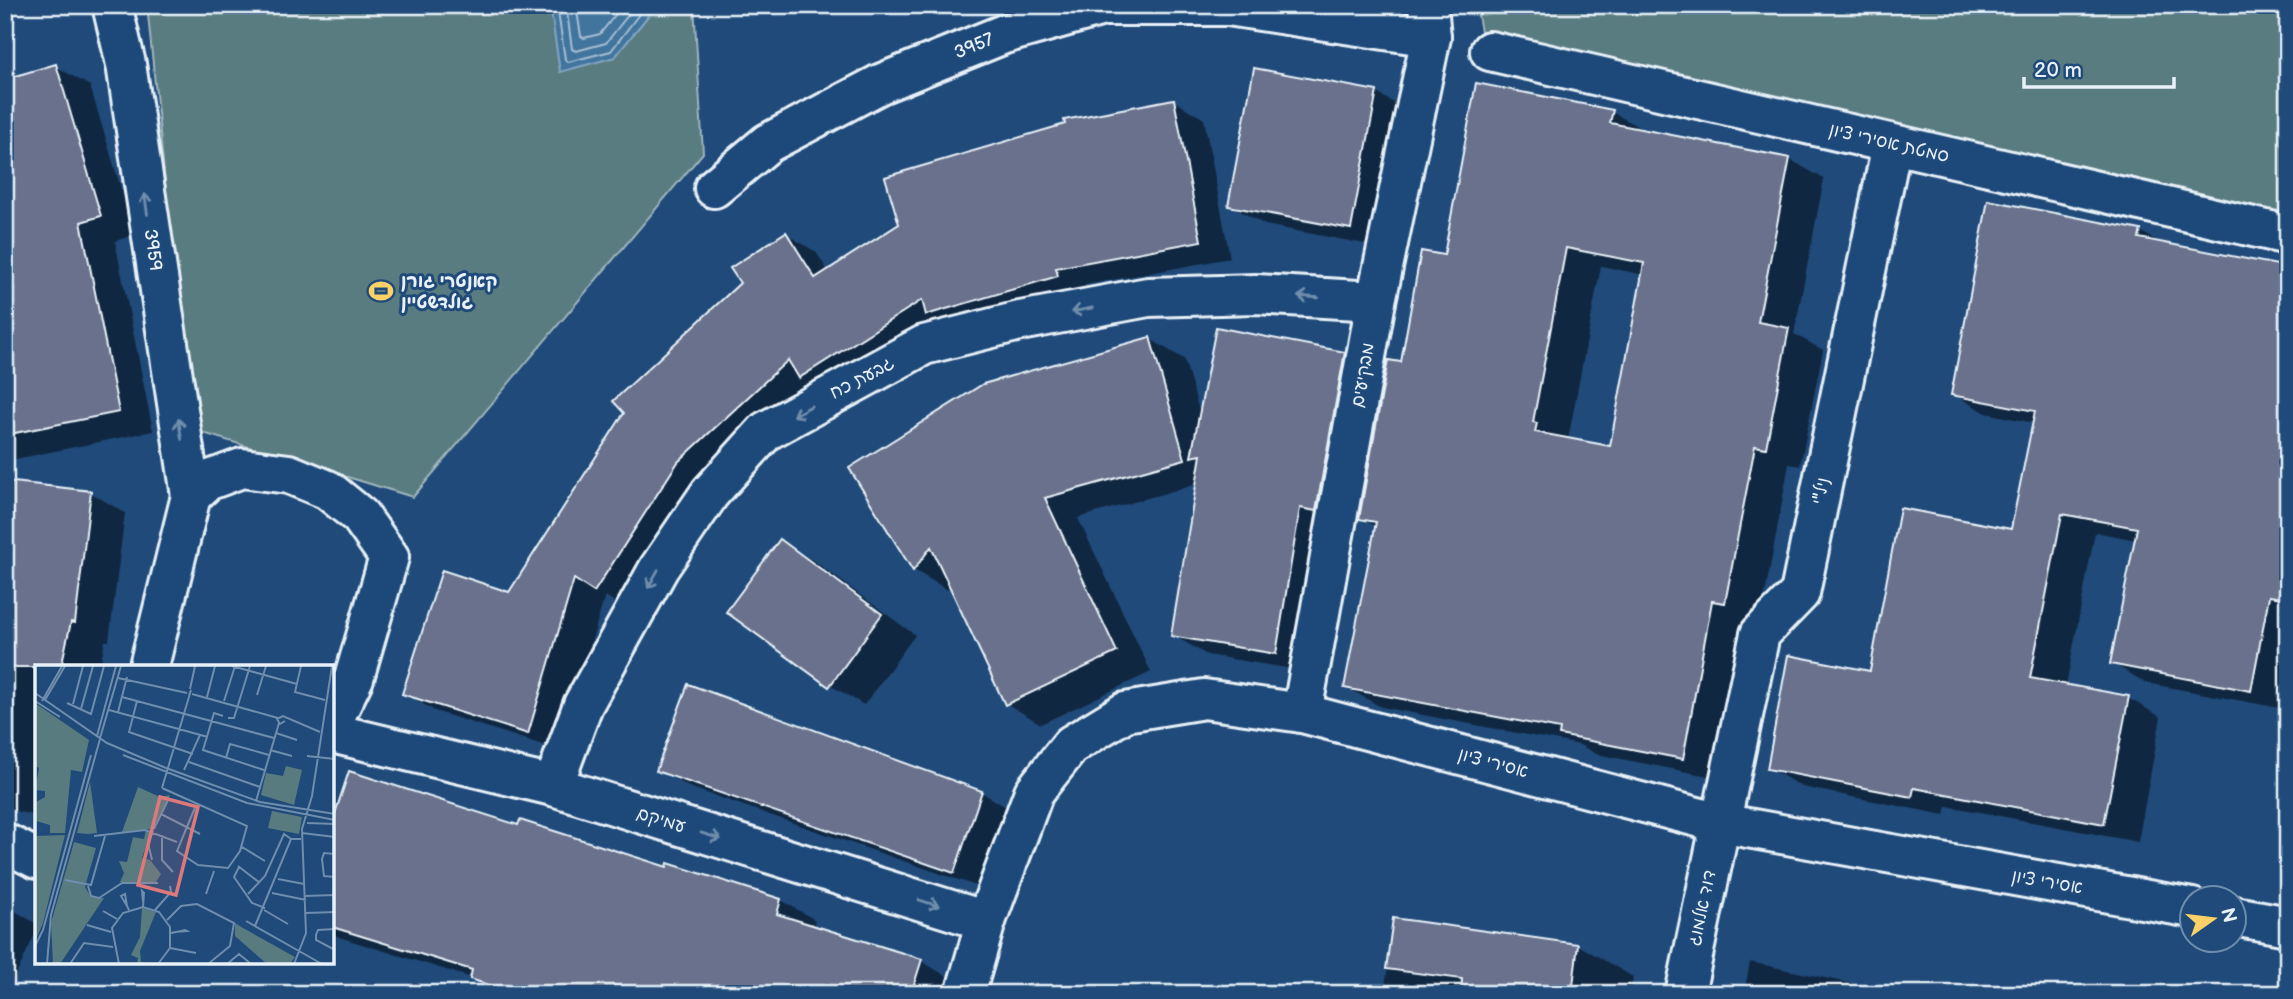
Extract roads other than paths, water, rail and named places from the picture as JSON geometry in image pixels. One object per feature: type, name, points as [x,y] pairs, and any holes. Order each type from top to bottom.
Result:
[{"type":"street","name":"3959","points":[[111,5],[126,64],[191,496]]},
{"type":"street","name":"3957","points":[[714,188],[768,143],[880,84],[1004,34],[1104,6],[1228,6],[1430,21]]},
{"type":"street","name":"מבקיעים","points":[[1302,713],[1376,301],[1430,21]]},
{"type":"street","name":"סמטת אסירי ציון","points":[[1490,51],[2288,235]]},
{"type":"street","name":"ניל\"י","points":[[1720,822],[1760,634],[1800,593],[1892,144]]},
{"type":"street","name":"גבעת כח","points":[[553,786],[583,705],[659,568],[710,493],[766,431],[924,345],[1020,321],[1148,297],[1256,294],[1376,301]]},
{"type":"street","points":[[149,665],[191,496],[207,481],[242,468],[289,474],[328,490],[360,516],[389,557],[354,678],[334,719]]},
{"type":"street","name":"אסירי ציון","points":[[965,994],[986,921],[1034,792],[1071,745],[1125,712],[1204,699],[1302,713],[1720,822],[2178,905]]},
{"type":"street","name":"עמיקם","points":[[334,733],[553,786],[986,921]]},
{"type":"street","name":"דוד אלמוג","points":[[1685,994],[1720,822]]},
{"type":"street","points":[[5,843],[35,858]]},
{"type":"street","points":[[2248,919],[2288,926]]},
{"type":"water","points":[[550,5],[653,5],[652,11],[615,57],[560,72]]},
{"type":"place","name":"קאנטרי גורן גולדשטיין","points":[[381,291]]}]
